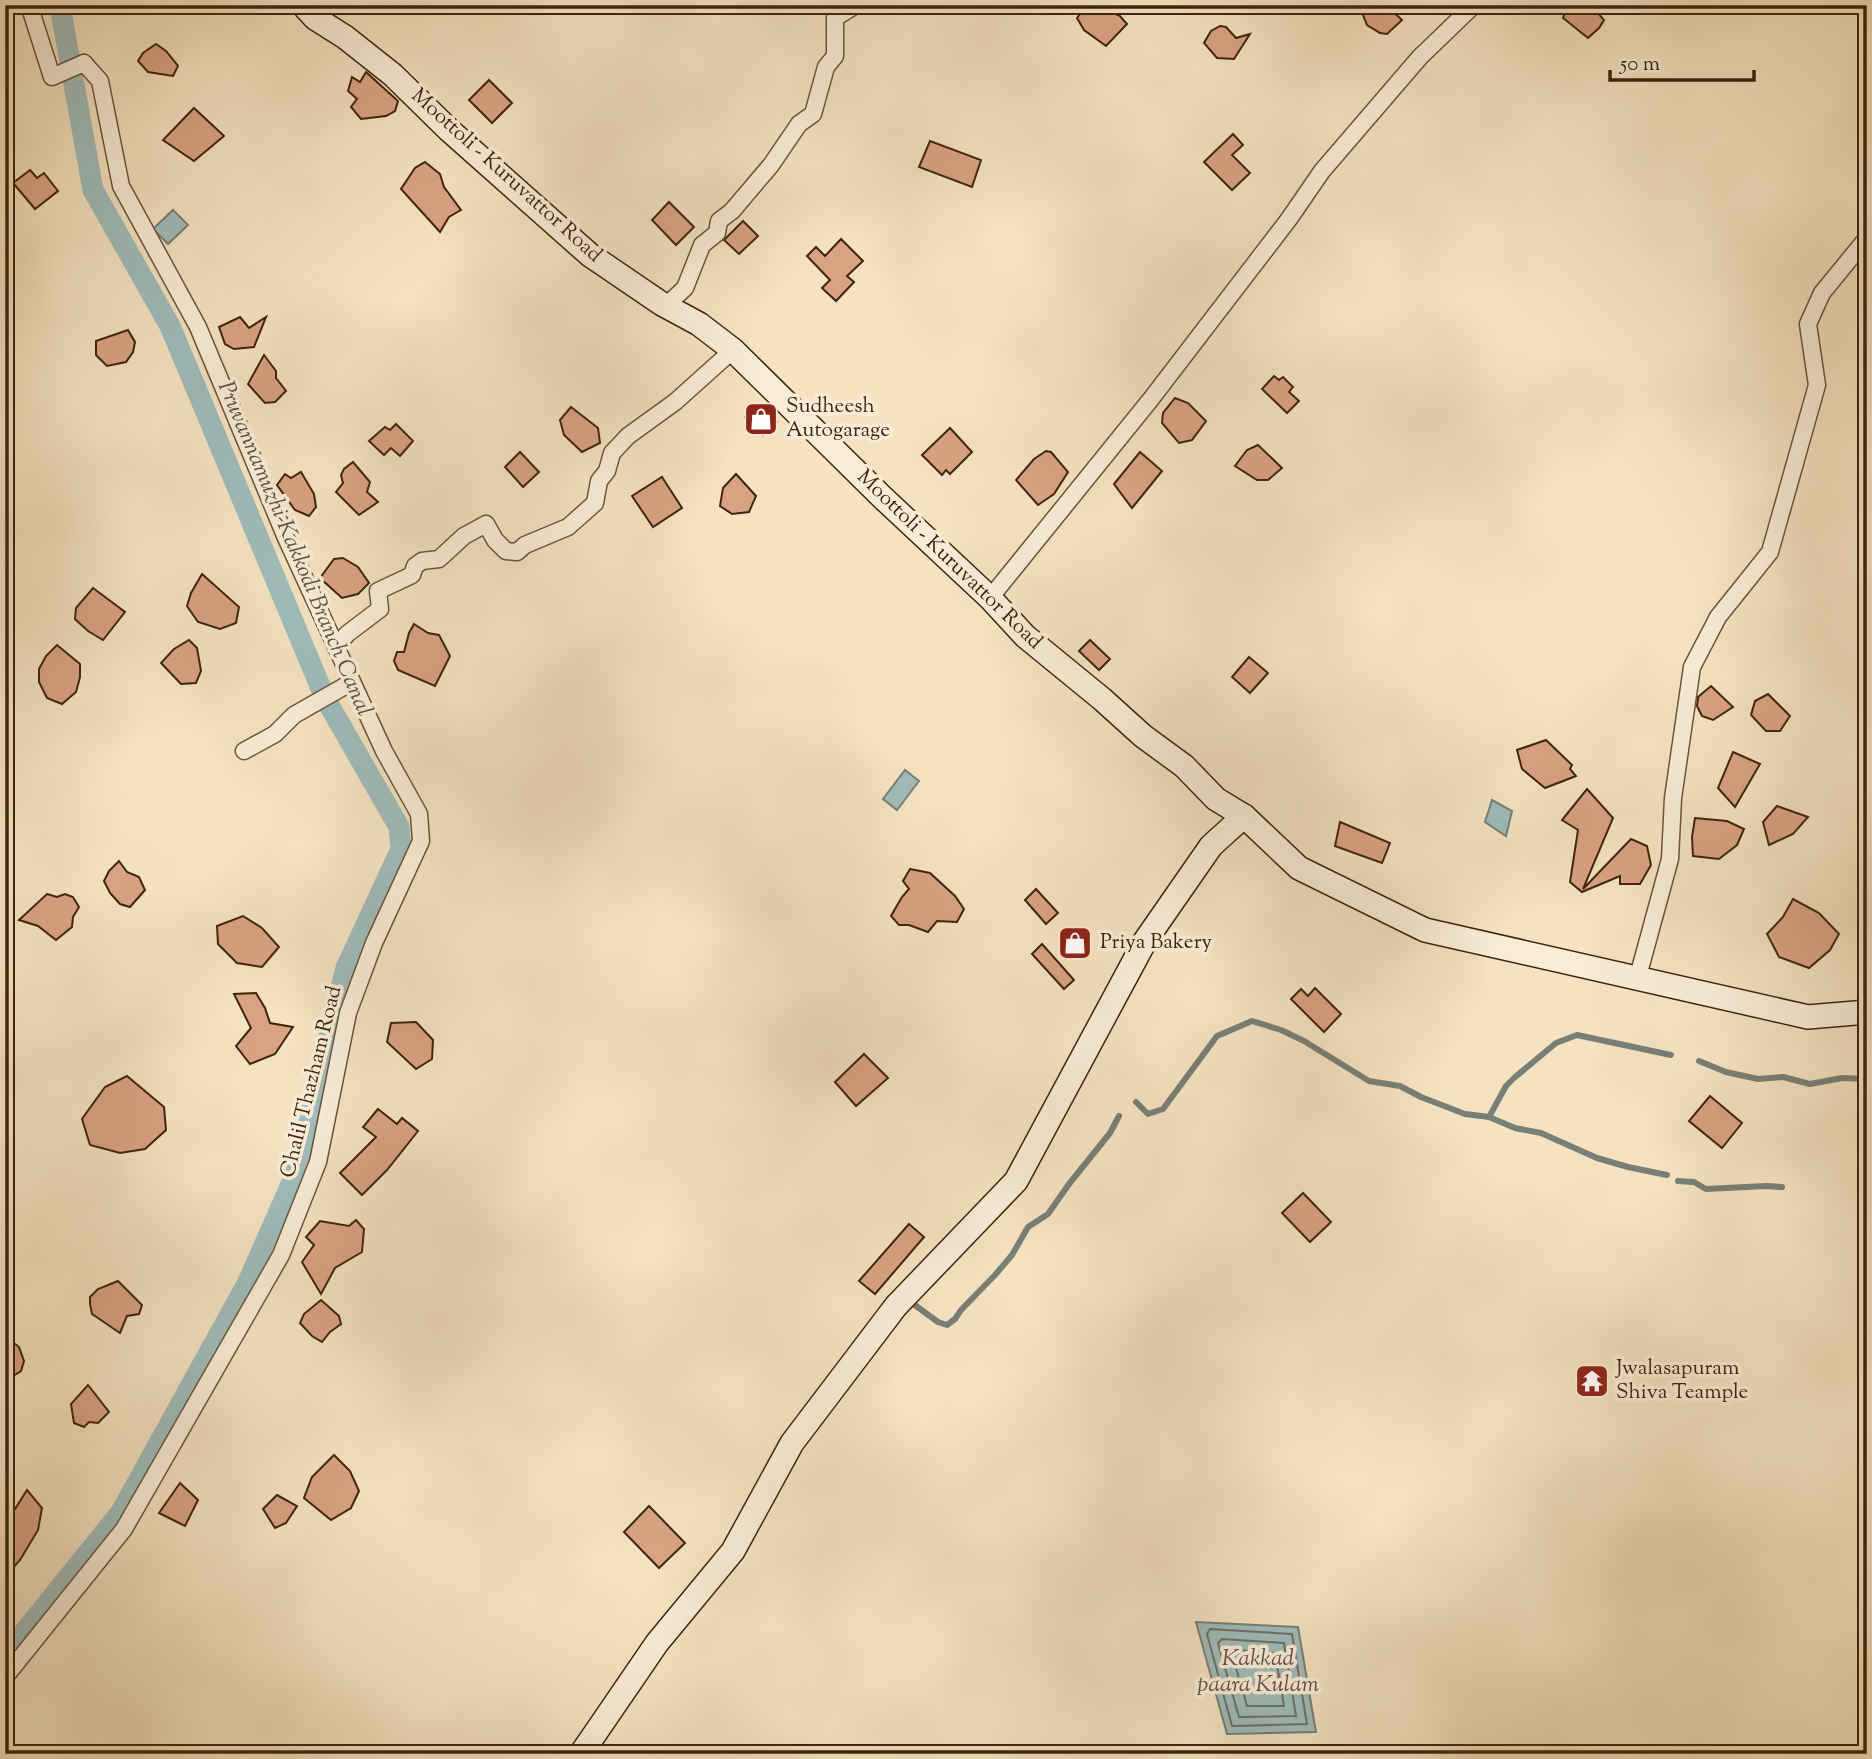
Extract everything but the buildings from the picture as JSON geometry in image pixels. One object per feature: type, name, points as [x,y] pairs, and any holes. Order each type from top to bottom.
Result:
[{"type":"main road","name":"Moottoli - Kuruvattor Road","points":[[303,5],[315,18],[345,37],[393,75],[449,130],[590,255],[670,309],[699,324],[733,350],[882,497],[990,598],[1025,636],[1143,736],[1184,766],[1216,799],[1244,817],[1299,868],[1424,930],[1808,1017],[1867,1012]]},
{"type":"main road","points":[[581,1754],[657,1643],[733,1551],[792,1443],[816,1411],[896,1306],[1016,1181],[1145,941],[1212,846],[1244,817]]},
{"type":"street","name":"Chalil Thazham Road","points":[[5,1677],[124,1528],[281,1255],[318,1162],[348,1013],[374,943],[421,841],[419,814],[384,751],[286,538],[198,327],[121,186],[100,81],[84,63],[52,74],[31,11],[34,5]]},
{"type":"street","points":[[670,309],[671,301],[685,288],[702,245],[717,233],[719,221],[733,211],[771,165],[799,124],[813,114],[825,67],[835,56],[835,18],[856,5]]},
{"type":"street","points":[[990,598],[1151,399],[1289,219],[1322,171],[1420,57],[1474,5]]},
{"type":"street","points":[[1637,980],[1670,859],[1673,797],[1692,667],[1718,617],[1770,552],[1817,385],[1808,324],[1822,293],[1867,238]]},
{"type":"street","points":[[336,647],[380,609],[378,591],[412,575],[415,566],[422,561],[439,559],[464,536],[486,524],[495,540],[506,551],[517,552],[525,545],[568,527],[595,503],[599,481],[607,471],[612,453],[628,436],[675,402],[733,350]]},
{"type":"street","points":[[244,751],[275,734],[294,715],[352,682]]},
{"type":"water","points":[[173,210],[188,225],[168,244],[153,229]]},
{"type":"water","points":[[905,770],[919,781],[897,810],[883,799]]},
{"type":"water","points":[[1492,800],[1512,811],[1506,836],[1485,822]]},
{"type":"water","name":"Kakkad paara Kulam","points":[[1196,1622],[1298,1627],[1316,1732],[1227,1734]]},
{"type":"waterway","name":"Pruvannamuzhi-Kakkodi Branch Canal","points":[[5,1656],[121,1512],[248,1282],[296,1173],[346,968],[401,849],[399,827],[325,698],[170,326],[93,190],[61,12],[62,5]]},
{"type":"waterway","points":[[1136,1102],[1148,1114],[1163,1109],[1217,1036],[1252,1021],[1304,1041],[1369,1081],[1400,1086],[1465,1114],[1489,1117],[1506,1086],[1514,1078],[1556,1043],[1577,1035],[1671,1055]]},
{"type":"waterway","points":[[1699,1061],[1726,1072],[1758,1079],[1783,1077],[1810,1084],[1842,1078],[1867,1079]]},
{"type":"waterway","points":[[908,1300],[938,1322],[947,1325],[955,1319],[1012,1255],[1028,1227],[1048,1214],[1110,1133],[1119,1116]]},
{"type":"waterway","points":[[1489,1117],[1515,1128],[1541,1133],[1597,1158],[1667,1175]]},
{"type":"waterway","points":[[1678,1181],[1694,1182],[1706,1189],[1782,1187]]},
{"type":"place","name":"Sudheesh Autogarage","points":[[761,419]]},
{"type":"place","name":"Priya Bakery","points":[[1075,943]]},
{"type":"place","name":"Jwalasapuram Shiva Teample","points":[[1592,1381]]}]
